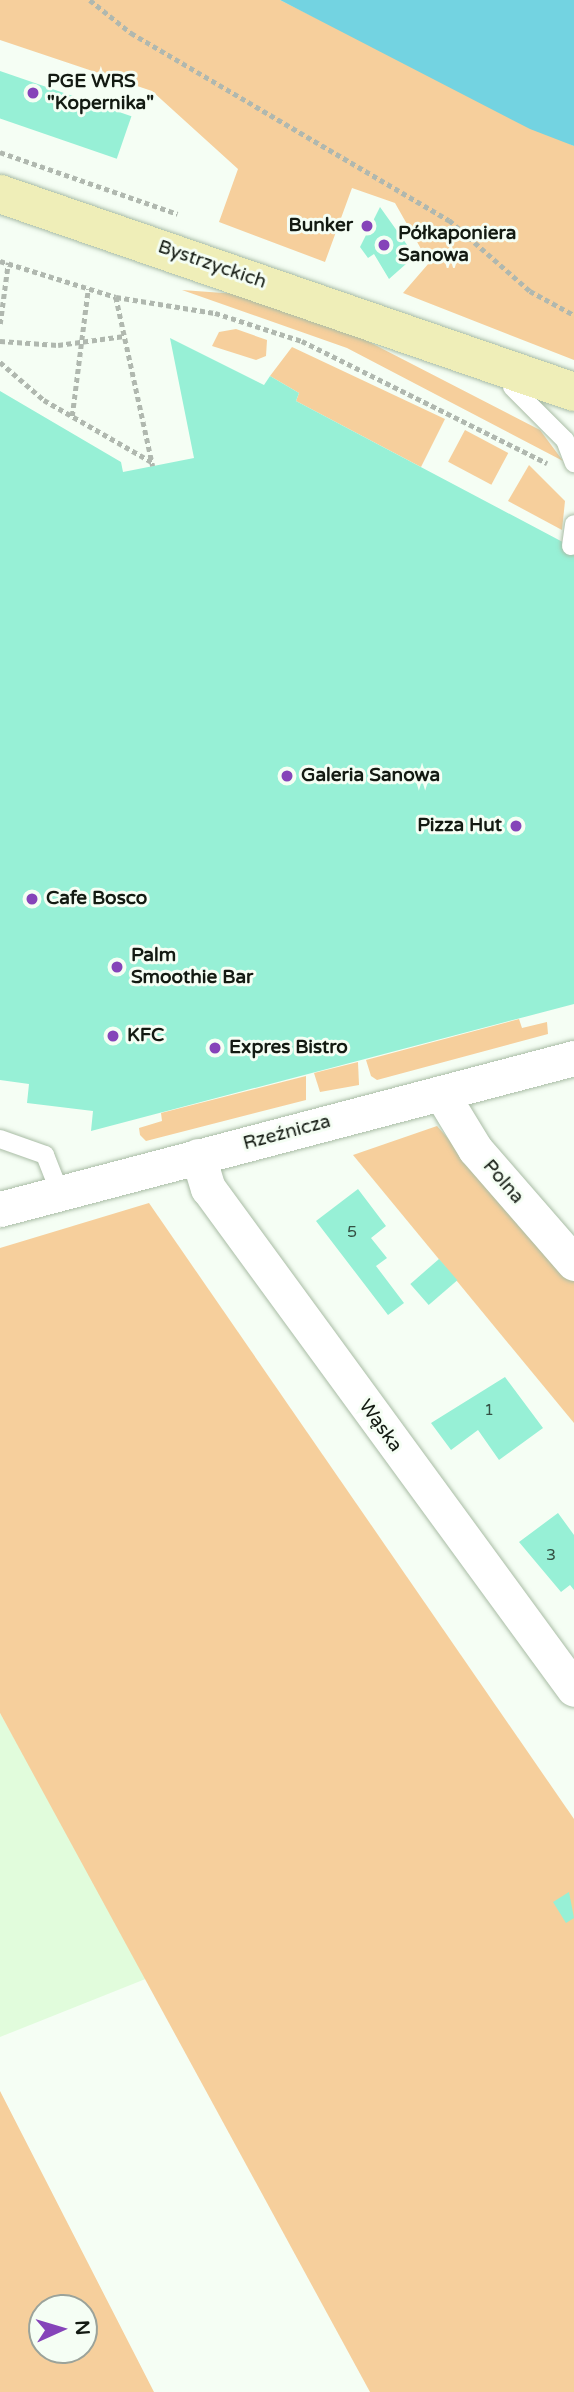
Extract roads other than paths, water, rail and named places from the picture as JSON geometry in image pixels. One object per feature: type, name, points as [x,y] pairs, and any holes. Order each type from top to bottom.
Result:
[{"type":"street","name":"Bystrzyckich","points":[[0,194],[574,392]]},
{"type":"street","name":"Bystrzyckich","points":[[423,339],[574,418]]},
{"type":"street","name":"Rzeźnicza","points":[[0,1209],[574,1058]]},
{"type":"street","name":"Polna","points":[[441,1093],[475,1149],[574,1264]]},
{"type":"street","name":"Wąska","points":[[198,1156],[208,1188],[574,1689]]},
{"type":"lane","points":[[512,387],[565,440],[574,463]]},
{"type":"lane","points":[[571,547],[574,524]]},
{"type":"lane","points":[[0,1139],[45,1155],[60,1193]]},
{"type":"water","points":[[280,0],[574,0],[574,146],[530,129]]},
{"type":"place","name":"PGE WRS \"Kopernika\"","points":[[33,93]]},
{"type":"place","name":"Bunker","points":[[367,226]]},
{"type":"place","name":"Półkaponiera Sanowa","points":[[384,245]]},
{"type":"place","name":"Galeria Sanowa","points":[[287,776]]},
{"type":"place","name":"Pizza Hut","points":[[516,826]]},
{"type":"place","name":"Cafe Bosco","points":[[32,899]]},
{"type":"place","name":"Palm Smoothie Bar","points":[[117,967]]},
{"type":"place","name":"KFC","points":[[113,1036]]},
{"type":"place","name":"Expres Bistro","points":[[215,1048]]}]
